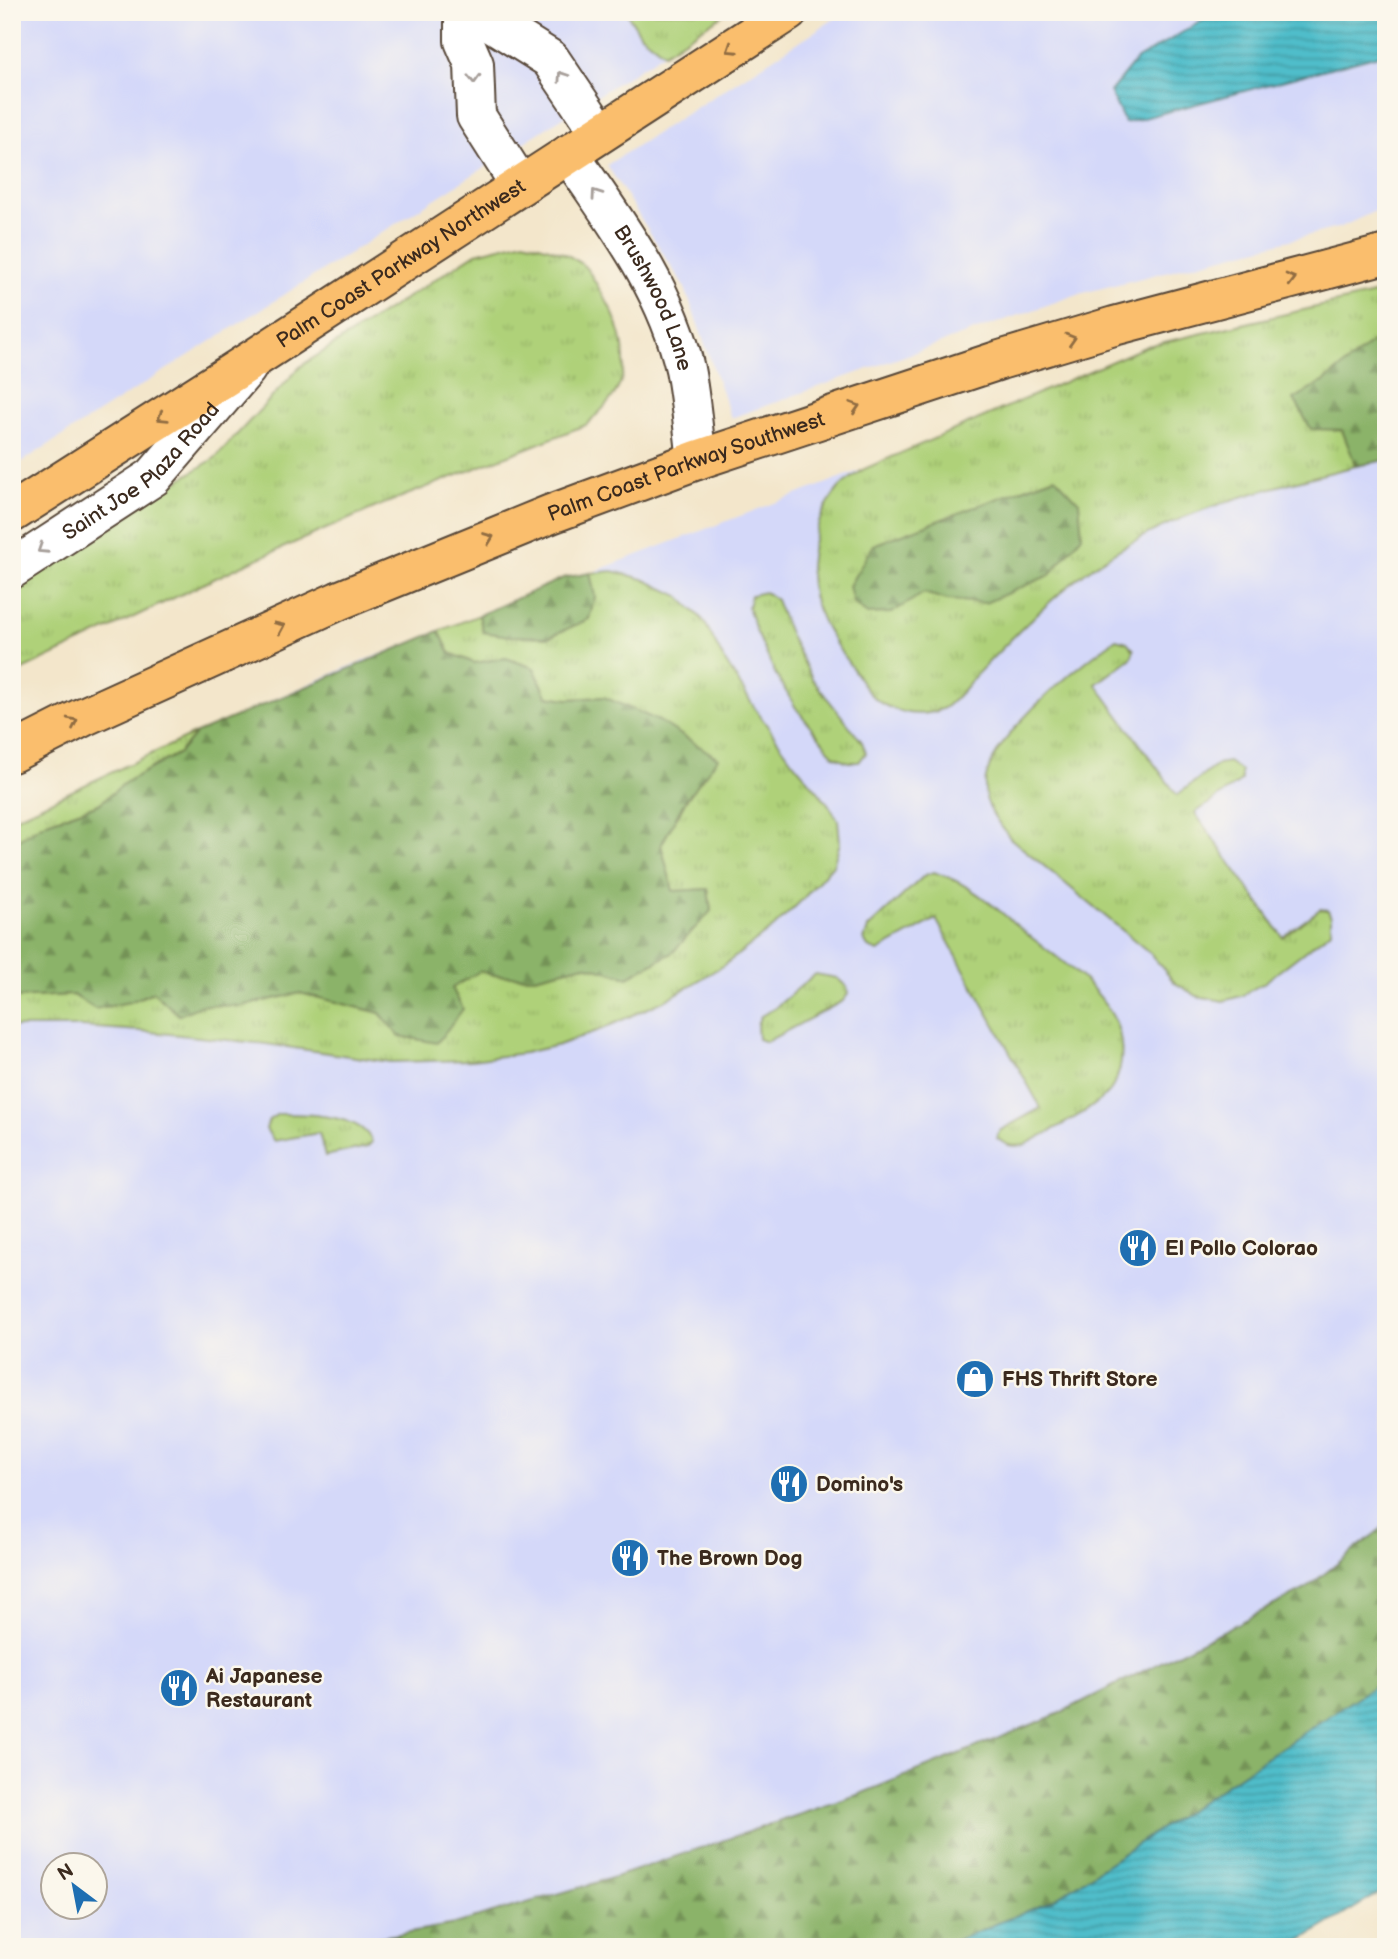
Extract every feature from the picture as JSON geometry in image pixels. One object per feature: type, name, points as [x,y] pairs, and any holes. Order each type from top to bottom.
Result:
[{"type":"main road","name":"Palm Coast Parkway Northwest","points":[[12,513],[256,358],[788,12]]},
{"type":"main road","name":"Palm Coast Parkway Southwest","points":[[12,753],[225,651],[350,595],[551,514],[697,460],[1000,360],[1101,330],[1386,254]]},
{"type":"street","points":[[464,12],[464,41],[474,64],[475,117],[520,185]]},
{"type":"street","points":[[475,12],[550,59],[600,133]]},
{"type":"street","name":"Brushwood Lane","points":[[569,154],[632,246],[662,302],[684,368],[697,460]]},
{"type":"street","name":"Saint Joe Plaza Road","points":[[12,569],[153,477],[256,358]]},
{"type":"shaded area","points":[[12,12],[626,12],[641,35],[664,53],[12,468]]},
{"type":"shaded area","points":[[845,12],[1386,12],[1386,206],[1341,227],[1075,295],[731,418],[685,288],[607,165]]},
{"type":"shaded area","points":[[1386,291],[1386,1525],[1304,1590],[1058,1714],[860,1794],[612,1878],[455,1924],[325,1947],[12,1947],[12,819],[196,733],[563,578],[590,573],[864,469],[1147,346]]},
{"type":"green space","points":[[626,12],[727,12],[664,53],[641,35]]},
{"type":"green space","points":[[524,241],[563,253],[583,265],[607,302],[617,324],[624,360],[620,384],[609,401],[586,425],[381,505],[241,566],[12,675],[12,589],[121,516],[215,458],[301,366],[476,253]]},
{"type":"green space","points":[[1386,291],[1386,337],[1380,336],[1325,381],[1294,399],[1342,430],[1356,466],[1281,485],[1208,508],[1137,539],[1104,559],[1060,593],[944,708],[915,714],[895,710],[877,700],[866,689],[823,623],[813,596],[810,567],[813,546],[818,525],[832,497],[844,483],[864,469],[1147,346]],"holes":[[[1055,477],[947,600],[924,593],[873,545]]]},
{"type":"green space","points":[[1380,336],[1386,337],[1386,460],[1356,466],[1342,430],[1311,429],[1294,399],[1325,381]]},
{"type":"green space","points":[[1055,477],[1079,502],[1082,536],[1050,575],[985,603],[947,600],[924,593],[891,613],[867,614],[853,603],[849,586],[873,545]]},
{"type":"green space","points":[[613,571],[643,579],[679,596],[704,621],[723,658],[756,710],[838,820],[840,843],[833,865],[774,927],[727,963],[668,999],[602,1029],[559,1045],[472,1060],[390,1062],[266,1044],[141,1031],[82,1027],[12,1027],[12,998],[73,995],[130,1002],[153,992],[179,1014],[202,1005],[241,1006],[300,993],[380,1013],[399,1036],[452,988],[480,970],[492,975],[534,977],[585,965],[628,977],[672,953],[711,910],[708,889],[673,891],[661,845],[685,802],[717,757],[604,697],[568,699],[547,696],[534,668],[506,658],[474,663],[450,653],[439,631],[479,615],[483,632],[595,597],[590,573]]},
{"type":"green space","points":[[590,573],[595,597],[589,619],[549,637],[483,632],[479,615],[563,578]]},
{"type":"green space","points":[[765,592],[776,600],[790,636],[813,680],[862,742],[866,753],[859,762],[848,762],[834,756],[796,708],[775,673],[748,607],[751,595]]},
{"type":"green space","points":[[439,631],[450,653],[474,663],[506,658],[534,668],[547,696],[568,699],[604,697],[659,721],[718,758],[685,801],[661,845],[673,891],[708,889],[711,911],[672,953],[628,977],[585,965],[534,977],[492,975],[480,971],[452,988],[463,1009],[437,1043],[399,1036],[380,1013],[300,993],[241,1006],[202,1005],[179,1015],[153,992],[130,1002],[95,1009],[73,995],[12,998],[12,843],[47,822],[99,804],[126,782],[179,753],[196,733]]},
{"type":"green space","points":[[1116,639],[1127,642],[1134,650],[1131,658],[1096,684],[1177,795],[1218,764],[1228,762],[1241,771],[1241,781],[1195,813],[1283,937],[1320,909],[1328,910],[1331,917],[1331,931],[1265,982],[1241,996],[1223,1001],[1197,996],[1175,983],[1150,953],[1010,838],[988,803],[985,790],[988,771],[1015,728],[1057,686]]},
{"type":"green space","points":[[196,733],[179,753],[126,782],[99,804],[47,822],[12,843],[12,819]]},
{"type":"green space","points":[[934,872],[964,885],[983,898],[1074,971],[1104,1003],[1119,1032],[1122,1050],[1120,1069],[1107,1094],[1086,1110],[1025,1145],[1003,1143],[997,1138],[999,1131],[1041,1108],[936,919],[878,951],[868,947],[864,940],[868,928],[925,875]]},
{"type":"green space","points":[[815,974],[837,978],[847,987],[848,994],[843,1001],[766,1042],[758,1039],[757,1024],[761,1016],[775,1008]]},
{"type":"green space","points":[[278,1114],[316,1115],[344,1120],[366,1132],[372,1142],[367,1147],[325,1156],[319,1133],[274,1141],[266,1129],[269,1120]]},
{"type":"green space","points":[[1386,1525],[1386,1678],[1052,1901],[940,1947],[325,1947],[455,1924],[612,1878],[860,1794],[1058,1714],[1304,1590]]},
{"type":"water","points":[[1217,12],[1386,12],[1386,53],[1125,123],[1110,92],[1136,60]]},
{"type":"water","points":[[1386,1678],[1386,1889],[1290,1947],[940,1947],[1052,1901]]},
{"type":"place","name":"El Pollo Colorao","points":[[1138,1248]]},
{"type":"place","name":"FHS Thrift Store","points":[[975,1379]]},
{"type":"place","name":"Domino's","points":[[789,1484]]},
{"type":"place","name":"The Brown Dog","points":[[630,1558]]},
{"type":"place","name":"Ai Japanese Restaurant","points":[[179,1688]]}]
